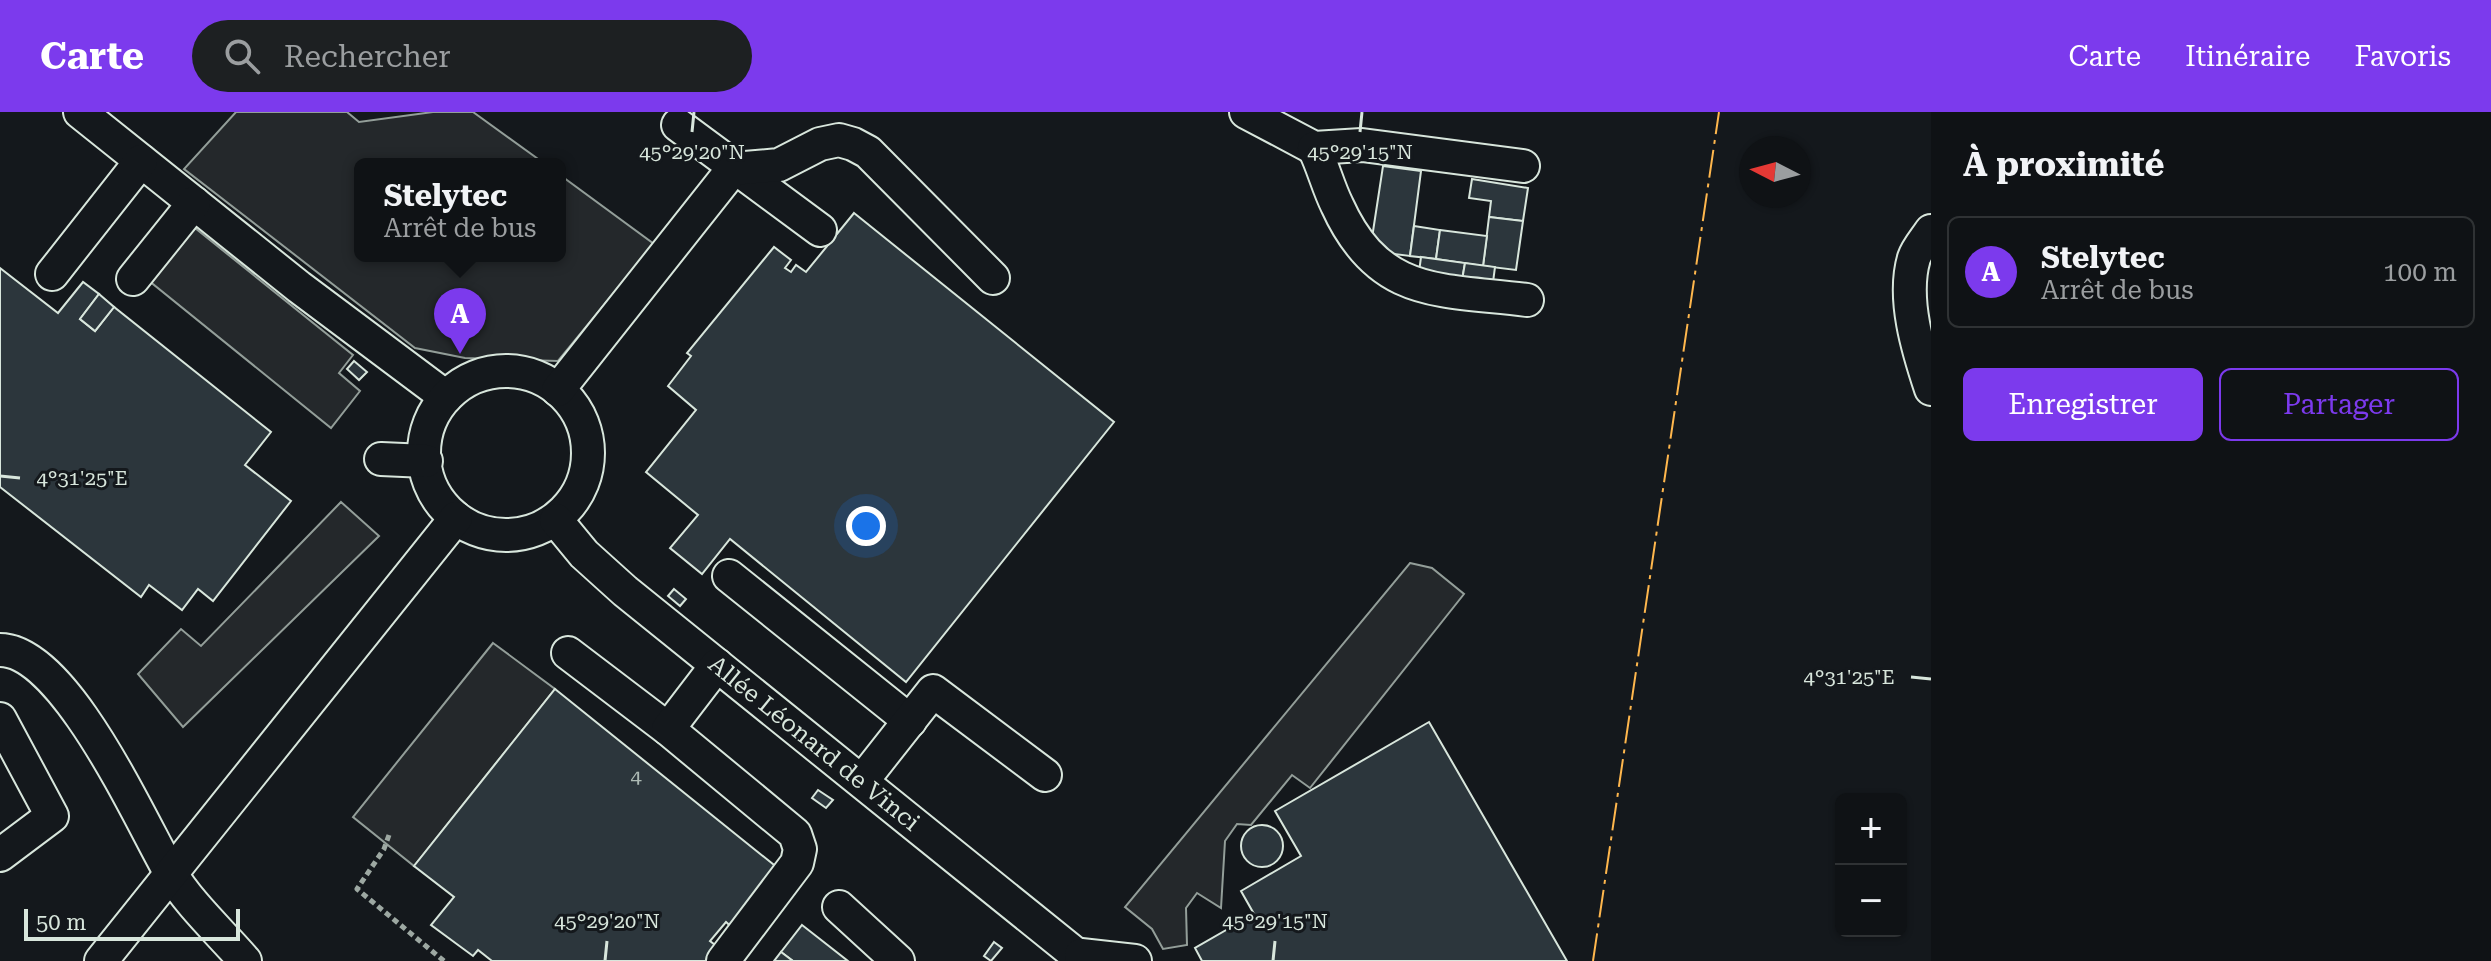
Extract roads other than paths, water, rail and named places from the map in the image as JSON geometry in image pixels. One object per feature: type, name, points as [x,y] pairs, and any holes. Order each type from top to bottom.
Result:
[{"type":"street","points":[[80,112],[446,397]]},
{"type":"street","points":[[1246,112],[1314,148],[1362,145],[1523,166]]},
{"type":"street","points":[[678,125],[733,169],[820,230]]},
{"type":"street","points":[[558,390],[733,169],[779,165],[820,144],[839,140],[868,152],[993,278]]},
{"type":"street","points":[[1314,148],[1357,241],[1386,271],[1420,286],[1527,300]]},
{"type":"street","points":[[52,274],[141,161]]},
{"type":"street","points":[[133,279],[194,203]]},
{"type":"street","points":[[1930,380],[1909,285],[1915,256],[1931,231]]},
{"type":"street","points":[[494,372],[521,372],[547,381],[558,390],[568,398],[582,421],[589,448],[586,475],[574,500],[556,520],[532,532],[506,536],[479,531],[456,518],[437,499],[427,473],[424,446],[431,420],[446,397],[468,380],[494,372]]},
{"type":"street","points":[[381,459],[426,461]]},
{"type":"street","points":[[101,961],[456,518]]},
{"type":"street","name":"Allée Léonard de Vinci","points":[[556,520],[584,554],[625,591],[1082,958]]},
{"type":"street","points":[[729,576],[910,721]]},
{"type":"street","points":[[0,650],[27,658],[54,681],[94,734],[172,875],[245,961]]},
{"type":"street","points":[[568,653],[668,729],[795,834],[800,849],[790,876],[723,961]]},
{"type":"street","points":[[668,729],[717,665]]},
{"type":"street","points":[[862,781],[933,691],[1045,775]]},
{"type":"street","points":[[0,719],[52,816],[0,855]]},
{"type":"street","points":[[839,907],[898,961]]},
{"type":"street","points":[[1082,958],[1135,961]]},
{"type":"place","name":"Stelytec","points":[[460,354]]}]
